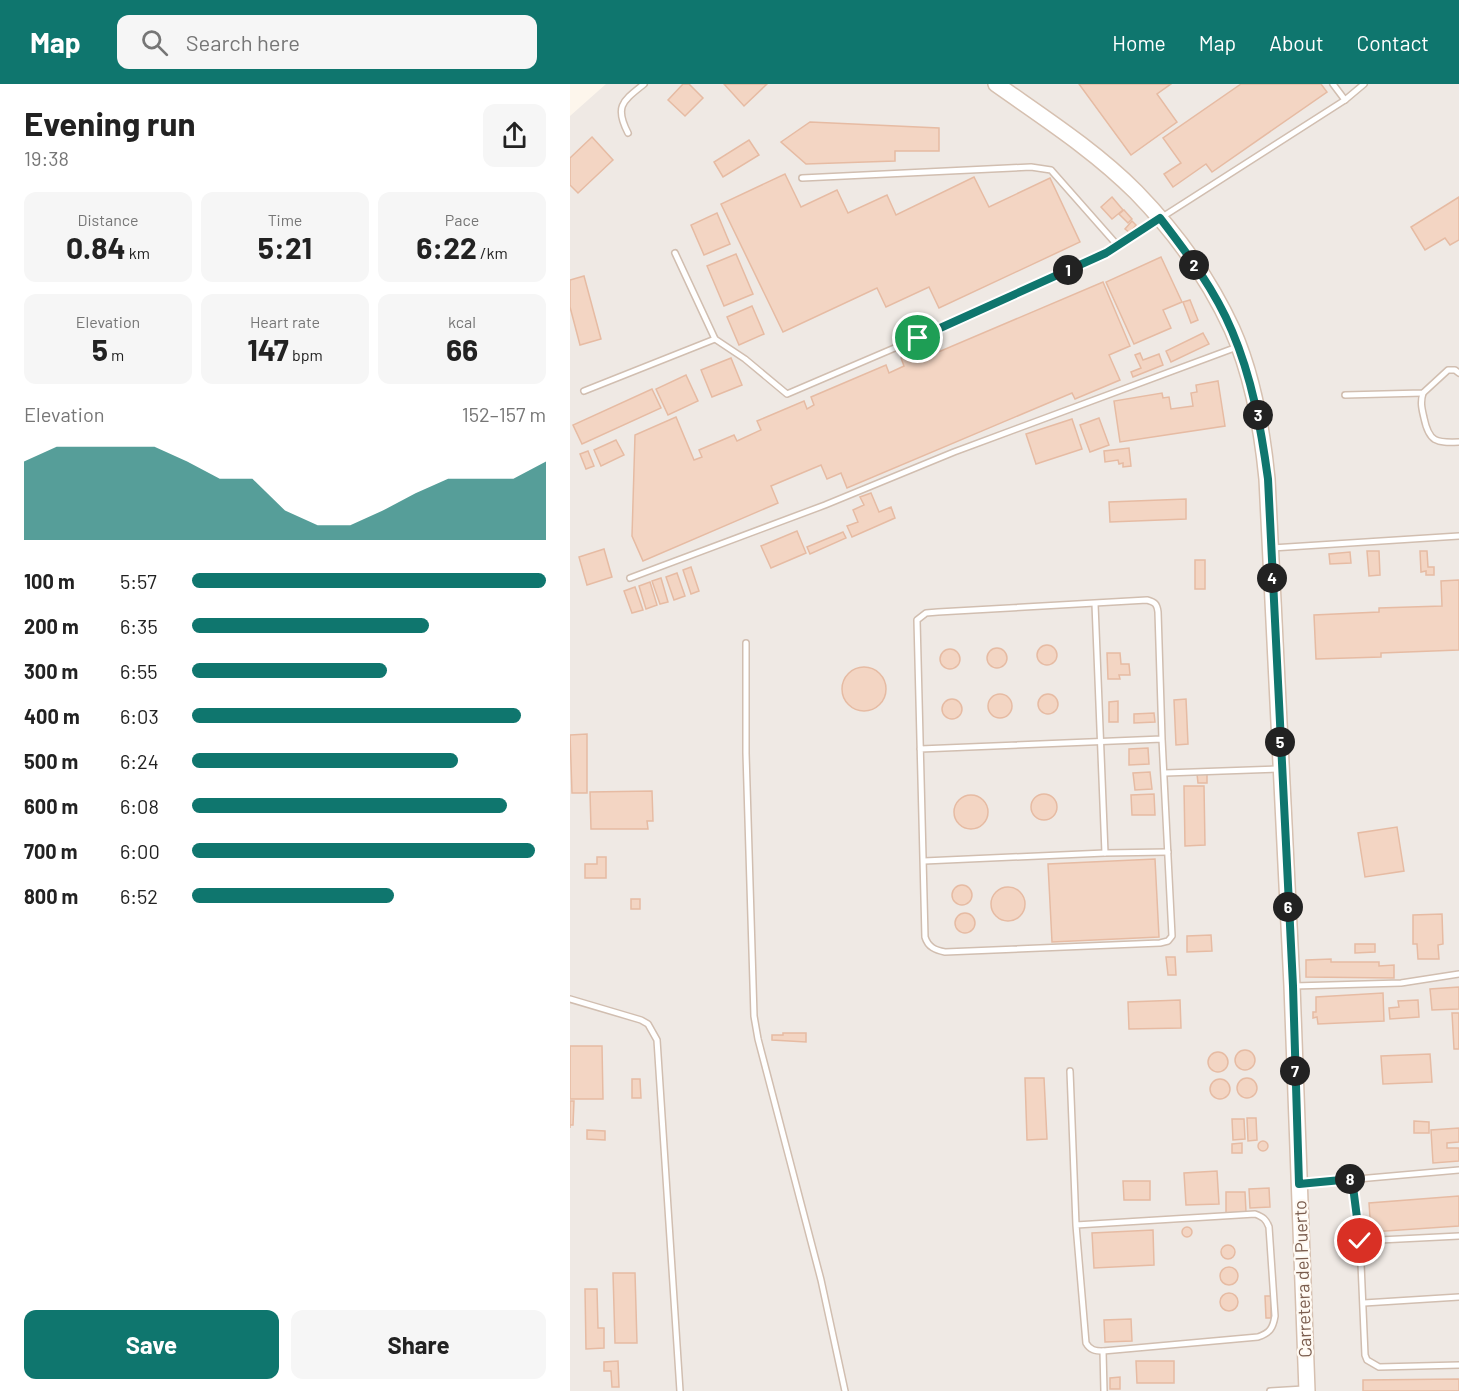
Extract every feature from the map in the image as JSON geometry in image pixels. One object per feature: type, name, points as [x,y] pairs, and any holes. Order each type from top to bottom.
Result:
[{"type":"main road","name":"Carretera del Puerto","points":[[996,84],[1074,139],[1111,170],[1160,218],[1210,289],[1232,330],[1249,379],[1263,440],[1268,479],[1293,986],[1307,1390]]},
{"type":"lane","points":[[628,134],[621,110],[625,100],[645,84]]},
{"type":"lane","points":[[1333,84],[1346,100]]},
{"type":"lane","points":[[675,253],[715,339],[745,358],[787,394],[929,333],[1118,246],[1346,100],[1364,84]]},
{"type":"lane","points":[[802,178],[1031,167],[1051,170],[1118,246]]},
{"type":"lane","points":[[584,391],[715,339]]},
{"type":"lane","points":[[630,578],[1238,347]]},
{"type":"lane","points":[[1459,373],[1455,370],[1448,370],[1423,393],[1421,402],[1427,432],[1431,438],[1442,442],[1459,442]]},
{"type":"lane","points":[[1345,395],[1423,393]]},
{"type":"lane","points":[[1270,548],[1459,536]]},
{"type":"lane","points":[[1147,600],[1154,602],[1157,605],[1162,739],[1172,936],[1168,941],[945,952],[937,951],[927,944],[917,620],[926,613],[1147,600]]},
{"type":"lane","points":[[1095,604],[1105,853]]},
{"type":"lane","points":[[746,643],[746,753],[754,1016],[821,1280],[844,1391]]},
{"type":"lane","points":[[920,749],[1162,739]]},
{"type":"lane","points":[[1165,773],[1281,769]]},
{"type":"lane","points":[[924,861],[1168,852]]},
{"type":"lane","points":[[1293,986],[1401,983],[1459,974]]},
{"type":"lane","points":[[570,999],[641,1020],[648,1024],[657,1040],[680,1391]]},
{"type":"lane","points":[[1070,1071],[1076,1225],[1086,1344],[1096,1351],[1103,1352],[1258,1337],[1267,1334],[1273,1326],[1275,1316],[1267,1220],[1255,1214],[1076,1225]]},
{"type":"lane","points":[[1299,1184],[1459,1170]]},
{"type":"lane","points":[[1352,1179],[1360,1241],[1367,1360],[1378,1367],[1459,1365]]},
{"type":"lane","points":[[1360,1241],[1459,1236]]},
{"type":"lane","points":[[1364,1303],[1459,1297]]},
{"type":"lane","points":[[1103,1352],[1104,1391]]},
{"type":"lane","points":[[1270,1391],[1307,1390]]},
{"type":"shaded area","points":[[606,84],[1459,84],[1459,1391],[570,1391],[570,116]]},
{"type":"building","points":[[683,84],[689,84],[703,98],[685,116],[668,100]]},
{"type":"building","points":[[724,84],[767,84],[744,106]]},
{"type":"building","points":[[1079,84],[1171,84],[1157,94],[1177,122],[1131,155]]},
{"type":"building","points":[[1241,84],[1321,84],[1327,92],[1212,172],[1206,164],[1173,187],[1164,174],[1181,163],[1163,138]]},
{"type":"building","points":[[810,122],[939,128],[939,151],[895,151],[895,161],[806,164],[781,142]]},
{"type":"building","points":[[592,137],[613,160],[578,193],[570,185],[570,158]]},
{"type":"building","points":[[749,140],[759,155],[723,177],[714,162]]},
{"type":"building","points":[[785,174],[801,207],[837,190],[848,213],[887,195],[896,215],[974,177],[989,207],[1050,178],[1080,242],[939,308],[929,287],[886,307],[877,288],[783,332],[721,204]]},
{"type":"building","points":[[1112,197],[1123,210],[1112,219],[1101,207]]},
{"type":"building","points":[[1459,197],[1459,240],[1450,245],[1445,238],[1425,250],[1411,227]]},
{"type":"building","points":[[1124,210],[1132,219],[1128,223],[1119,214]]},
{"type":"building","points":[[717,213],[730,244],[704,255],[691,225]]},
{"type":"building","points":[[1132,221],[1136,225],[1130,233],[1125,229]]},
{"type":"building","points":[[736,254],[753,294],[724,306],[707,266]]},
{"type":"building","points":[[1161,257],[1182,302],[1163,310],[1171,328],[1134,344],[1106,282]]},
{"type":"building","points":[[584,276],[601,339],[580,345],[570,307],[570,280]]},
{"type":"building","points":[[1103,282],[1130,346],[1109,355],[1120,380],[1075,399],[1072,393],[847,488],[841,473],[827,479],[821,465],[771,486],[778,503],[643,561],[632,536],[635,435],[676,417],[694,460],[702,457],[699,450],[734,435],[737,441],[761,430],[757,421],[804,401],[807,409],[814,405],[811,397],[886,365],[889,373],[904,366],[901,358],[926,347],[929,356]]},
{"type":"building","points":[[1190,300],[1198,320],[1191,323],[1183,302]]},
{"type":"building","points":[[752,306],[764,334],[739,345],[727,317]]},
{"type":"building","points":[[1203,333],[1209,344],[1171,362],[1166,351]]},
{"type":"building","points":[[1140,353],[1143,360],[1159,354],[1163,365],[1133,377],[1131,372],[1141,368],[1135,355]]},
{"type":"building","points":[[731,358],[742,385],[712,397],[701,370]]},
{"type":"building","points":[[686,375],[698,401],[668,415],[656,389]]},
{"type":"building","points":[[1218,381],[1225,426],[1120,442],[1114,401],[1162,393],[1163,398],[1169,397],[1171,409],[1193,406],[1191,393],[1197,392],[1196,385]]},
{"type":"building","points":[[652,389],[661,408],[582,444],[573,425]]},
{"type":"building","points":[[1099,418],[1109,445],[1090,452],[1080,425]]},
{"type":"building","points":[[1072,419],[1082,449],[1036,464],[1026,434]]},
{"type":"building","points":[[616,440],[624,455],[601,466],[594,450]]},
{"type":"building","points":[[1129,448],[1131,466],[1123,467],[1123,463],[1119,464],[1118,460],[1105,462],[1104,451]]},
{"type":"building","points":[[588,451],[594,466],[586,469],[580,454]]},
{"type":"building","points":[[871,493],[879,512],[891,507],[895,518],[852,537],[847,526],[858,522],[853,510],[864,505],[860,497]]},
{"type":"building","points":[[1186,499],[1186,519],[1110,522],[1109,502]]},
{"type":"building","points":[[797,531],[806,553],[771,568],[761,546]]},
{"type":"building","points":[[843,532],[846,538],[810,554],[807,547]]},
{"type":"building","points":[[604,549],[612,577],[587,585],[579,557]]},
{"type":"building","points":[[1367,551],[1379,551],[1380,575],[1369,576]]},
{"type":"building","points":[[1420,551],[1427,551],[1428,567],[1434,567],[1434,575],[1426,575],[1426,571],[1421,572]]},
{"type":"building","points":[[1350,552],[1351,563],[1330,564],[1329,554]]},
{"type":"building","points":[[1195,560],[1205,560],[1205,589],[1195,589]]},
{"type":"building","points":[[691,567],[699,591],[691,594],[683,570]]},
{"type":"building","points":[[677,573],[685,596],[674,600],[666,577]]},
{"type":"building","points":[[661,578],[668,602],[660,604],[652,581]]},
{"type":"building","points":[[1459,580],[1459,650],[1381,653],[1381,657],[1316,659],[1314,615],[1379,612],[1379,608],[1442,606],[1441,581]]},
{"type":"building","points":[[650,582],[657,605],[646,609],[639,586]]},
{"type":"building","points":[[635,587],[643,610],[632,613],[624,591]]},
{"type":"building","points":[[1047,645],[1054,648],[1057,655],[1054,662],[1047,665],[1040,662],[1037,655],[1040,648]]},
{"type":"building","points":[[997,648],[1004,651],[1007,658],[1004,665],[997,668],[990,665],[987,658],[990,651]]},
{"type":"building","points":[[950,649],[957,652],[960,659],[957,666],[950,669],[943,666],[940,659],[943,652]]},
{"type":"building","points":[[1107,653],[1120,653],[1121,664],[1129,664],[1130,675],[1119,675],[1120,679],[1108,679]]},
{"type":"building","points":[[864,667],[880,673],[886,689],[880,705],[864,711],[848,705],[842,689],[848,673]]},
{"type":"building","points":[[1000,694],[1008,698],[1012,706],[1008,714],[1000,718],[992,714],[988,706],[992,698]]},
{"type":"building","points":[[1048,694],[1055,697],[1058,704],[1055,711],[1048,714],[1041,711],[1038,704],[1041,697]]},
{"type":"building","points":[[952,699],[959,702],[962,709],[959,716],[952,719],[945,716],[942,709],[945,702]]},
{"type":"building","points":[[1186,699],[1188,744],[1176,745],[1174,700]]},
{"type":"building","points":[[1118,701],[1118,722],[1109,722],[1109,702]]},
{"type":"building","points":[[1154,713],[1155,722],[1134,723],[1134,714]]},
{"type":"building","points":[[587,734],[587,793],[572,793],[570,735]]},
{"type":"building","points":[[1148,748],[1149,764],[1129,765],[1129,749]]},
{"type":"building","points":[[1150,772],[1152,789],[1135,790],[1133,773]]},
{"type":"building","points":[[1197,774],[1207,774],[1207,783],[1198,783]]},
{"type":"building","points":[[1184,786],[1204,786],[1205,845],[1185,846]]},
{"type":"building","points":[[652,791],[653,821],[647,821],[648,829],[591,829],[590,792]]},
{"type":"building","points":[[1044,794],[1054,797],[1057,807],[1054,817],[1044,820],[1034,817],[1031,807],[1034,797]]},
{"type":"building","points":[[1154,794],[1155,815],[1132,815],[1131,795]]},
{"type":"building","points":[[971,795],[983,800],[988,812],[983,824],[971,829],[959,824],[954,812],[959,800]]},
{"type":"building","points":[[1397,827],[1404,871],[1365,877],[1358,833]]},
{"type":"building","points":[[597,857],[606,857],[606,878],[585,878],[585,864],[597,864]]},
{"type":"building","points":[[1155,859],[1159,937],[1052,942],[1048,864]]},
{"type":"building","points":[[962,885],[969,888],[972,895],[969,902],[962,905],[955,902],[952,895],[955,888]]},
{"type":"building","points":[[1008,887],[1020,892],[1025,904],[1020,916],[1008,921],[996,916],[991,904],[996,892]]},
{"type":"building","points":[[631,899],[640,899],[640,909],[631,909]]},
{"type":"building","points":[[965,913],[972,916],[975,923],[972,930],[965,933],[958,930],[955,923],[958,916]]},
{"type":"building","points":[[1442,914],[1443,944],[1438,945],[1439,959],[1418,959],[1417,944],[1413,944],[1413,915]]},
{"type":"building","points":[[1211,935],[1212,951],[1187,952],[1187,936]]},
{"type":"building","points":[[1355,944],[1375,944],[1375,952],[1355,953]]},
{"type":"building","points":[[1166,957],[1175,957],[1176,975],[1168,975]]},
{"type":"building","points":[[1331,959],[1331,962],[1379,962],[1379,966],[1394,965],[1394,978],[1306,977],[1306,960]]},
{"type":"building","points":[[1459,987],[1459,1009],[1432,1010],[1430,989]]},
{"type":"building","points":[[1383,993],[1384,1021],[1318,1024],[1317,1017],[1313,1018],[1313,1012],[1316,1012],[1316,997]]},
{"type":"building","points":[[1180,1000],[1181,1028],[1129,1029],[1128,1002]]},
{"type":"building","points":[[1418,1000],[1419,1017],[1390,1019],[1389,1008],[1399,1007],[1398,1001]]},
{"type":"building","points":[[1452,1013],[1459,1013],[1459,1049],[1454,1049]]},
{"type":"building","points":[[783,1033],[806,1033],[806,1042],[772,1040],[772,1035],[783,1035]]},
{"type":"building","points":[[570,1046],[602,1046],[603,1099],[570,1099]]},
{"type":"building","points":[[1245,1050],[1252,1053],[1255,1060],[1252,1067],[1245,1070],[1238,1067],[1235,1060],[1238,1053]]},
{"type":"building","points":[[1218,1052],[1225,1055],[1228,1062],[1225,1069],[1218,1072],[1211,1069],[1208,1062],[1211,1055]]},
{"type":"building","points":[[1430,1054],[1432,1082],[1383,1084],[1381,1056]]},
{"type":"building","points":[[1025,1078],[1044,1078],[1047,1139],[1027,1140]]},
{"type":"building","points":[[1247,1078],[1254,1081],[1257,1088],[1254,1095],[1247,1098],[1240,1095],[1237,1088],[1240,1081]]},
{"type":"building","points":[[632,1079],[640,1079],[641,1098],[632,1098]]},
{"type":"building","points":[[1220,1079],[1227,1082],[1230,1089],[1227,1096],[1220,1099],[1213,1096],[1210,1089],[1213,1082]]},
{"type":"building","points":[[570,1101],[574,1101],[573,1125],[570,1125]]},
{"type":"building","points":[[1247,1118],[1256,1118],[1257,1140],[1248,1141]]},
{"type":"building","points":[[1232,1119],[1244,1119],[1245,1139],[1233,1140]]},
{"type":"building","points":[[1414,1121],[1429,1122],[1429,1133],[1414,1133]]},
{"type":"building","points":[[1459,1128],[1459,1142],[1447,1143],[1447,1148],[1459,1148],[1459,1161],[1433,1163],[1431,1130]]},
{"type":"building","points":[[587,1130],[605,1131],[605,1140],[587,1139]]},
{"type":"building","points":[[1263,1141],[1267,1142],[1267,1150],[1263,1151],[1259,1150],[1258,1146],[1259,1142]]},
{"type":"building","points":[[1242,1143],[1242,1153],[1232,1153],[1232,1144]]},
{"type":"building","points":[[1217,1171],[1219,1204],[1186,1205],[1184,1173]]},
{"type":"building","points":[[1123,1181],[1150,1181],[1150,1200],[1124,1200]]},
{"type":"building","points":[[1269,1188],[1270,1207],[1250,1208],[1249,1189]]},
{"type":"building","points":[[1226,1192],[1245,1192],[1246,1212],[1226,1213]]},
{"type":"building","points":[[1459,1196],[1459,1226],[1371,1232],[1369,1203]]},
{"type":"building","points":[[1187,1227],[1191,1228],[1191,1236],[1187,1237],[1183,1236],[1182,1232],[1183,1228]]},
{"type":"building","points":[[1153,1230],[1154,1265],[1094,1268],[1092,1233]]},
{"type":"building","points":[[1228,1245],[1233,1247],[1235,1252],[1233,1257],[1228,1259],[1223,1257],[1221,1252],[1223,1247]]},
{"type":"building","points":[[1225,1267],[1233,1267],[1238,1272],[1236,1283],[1225,1285],[1220,1280],[1220,1272]]},
{"type":"building","points":[[613,1273],[635,1273],[637,1343],[615,1343]]},
{"type":"building","points":[[585,1289],[597,1289],[598,1328],[604,1328],[604,1348],[586,1349]]},
{"type":"building","points":[[1225,1293],[1233,1293],[1238,1298],[1236,1309],[1225,1311],[1220,1306],[1220,1298]]},
{"type":"building","points":[[1265,1296],[1271,1296],[1271,1318],[1266,1318]]},
{"type":"building","points":[[1131,1319],[1132,1341],[1105,1342],[1104,1320]]},
{"type":"building","points":[[618,1361],[619,1387],[612,1387],[611,1371],[604,1371],[604,1362]]},
{"type":"building","points":[[1136,1361],[1174,1361],[1174,1383],[1137,1383]]},
{"type":"building","points":[[1120,1377],[1120,1389],[1110,1389],[1110,1378]]},
{"type":"building","points":[[1459,1379],[1459,1391],[1363,1391],[1363,1380]]},
{"type":"route","points":[[918,338],[1106,253],[1160,218],[1210,289],[1232,330],[1247,370],[1256,406],[1268,479],[1293,986],[1299,1184],[1352,1179],[1360,1241]]}]
